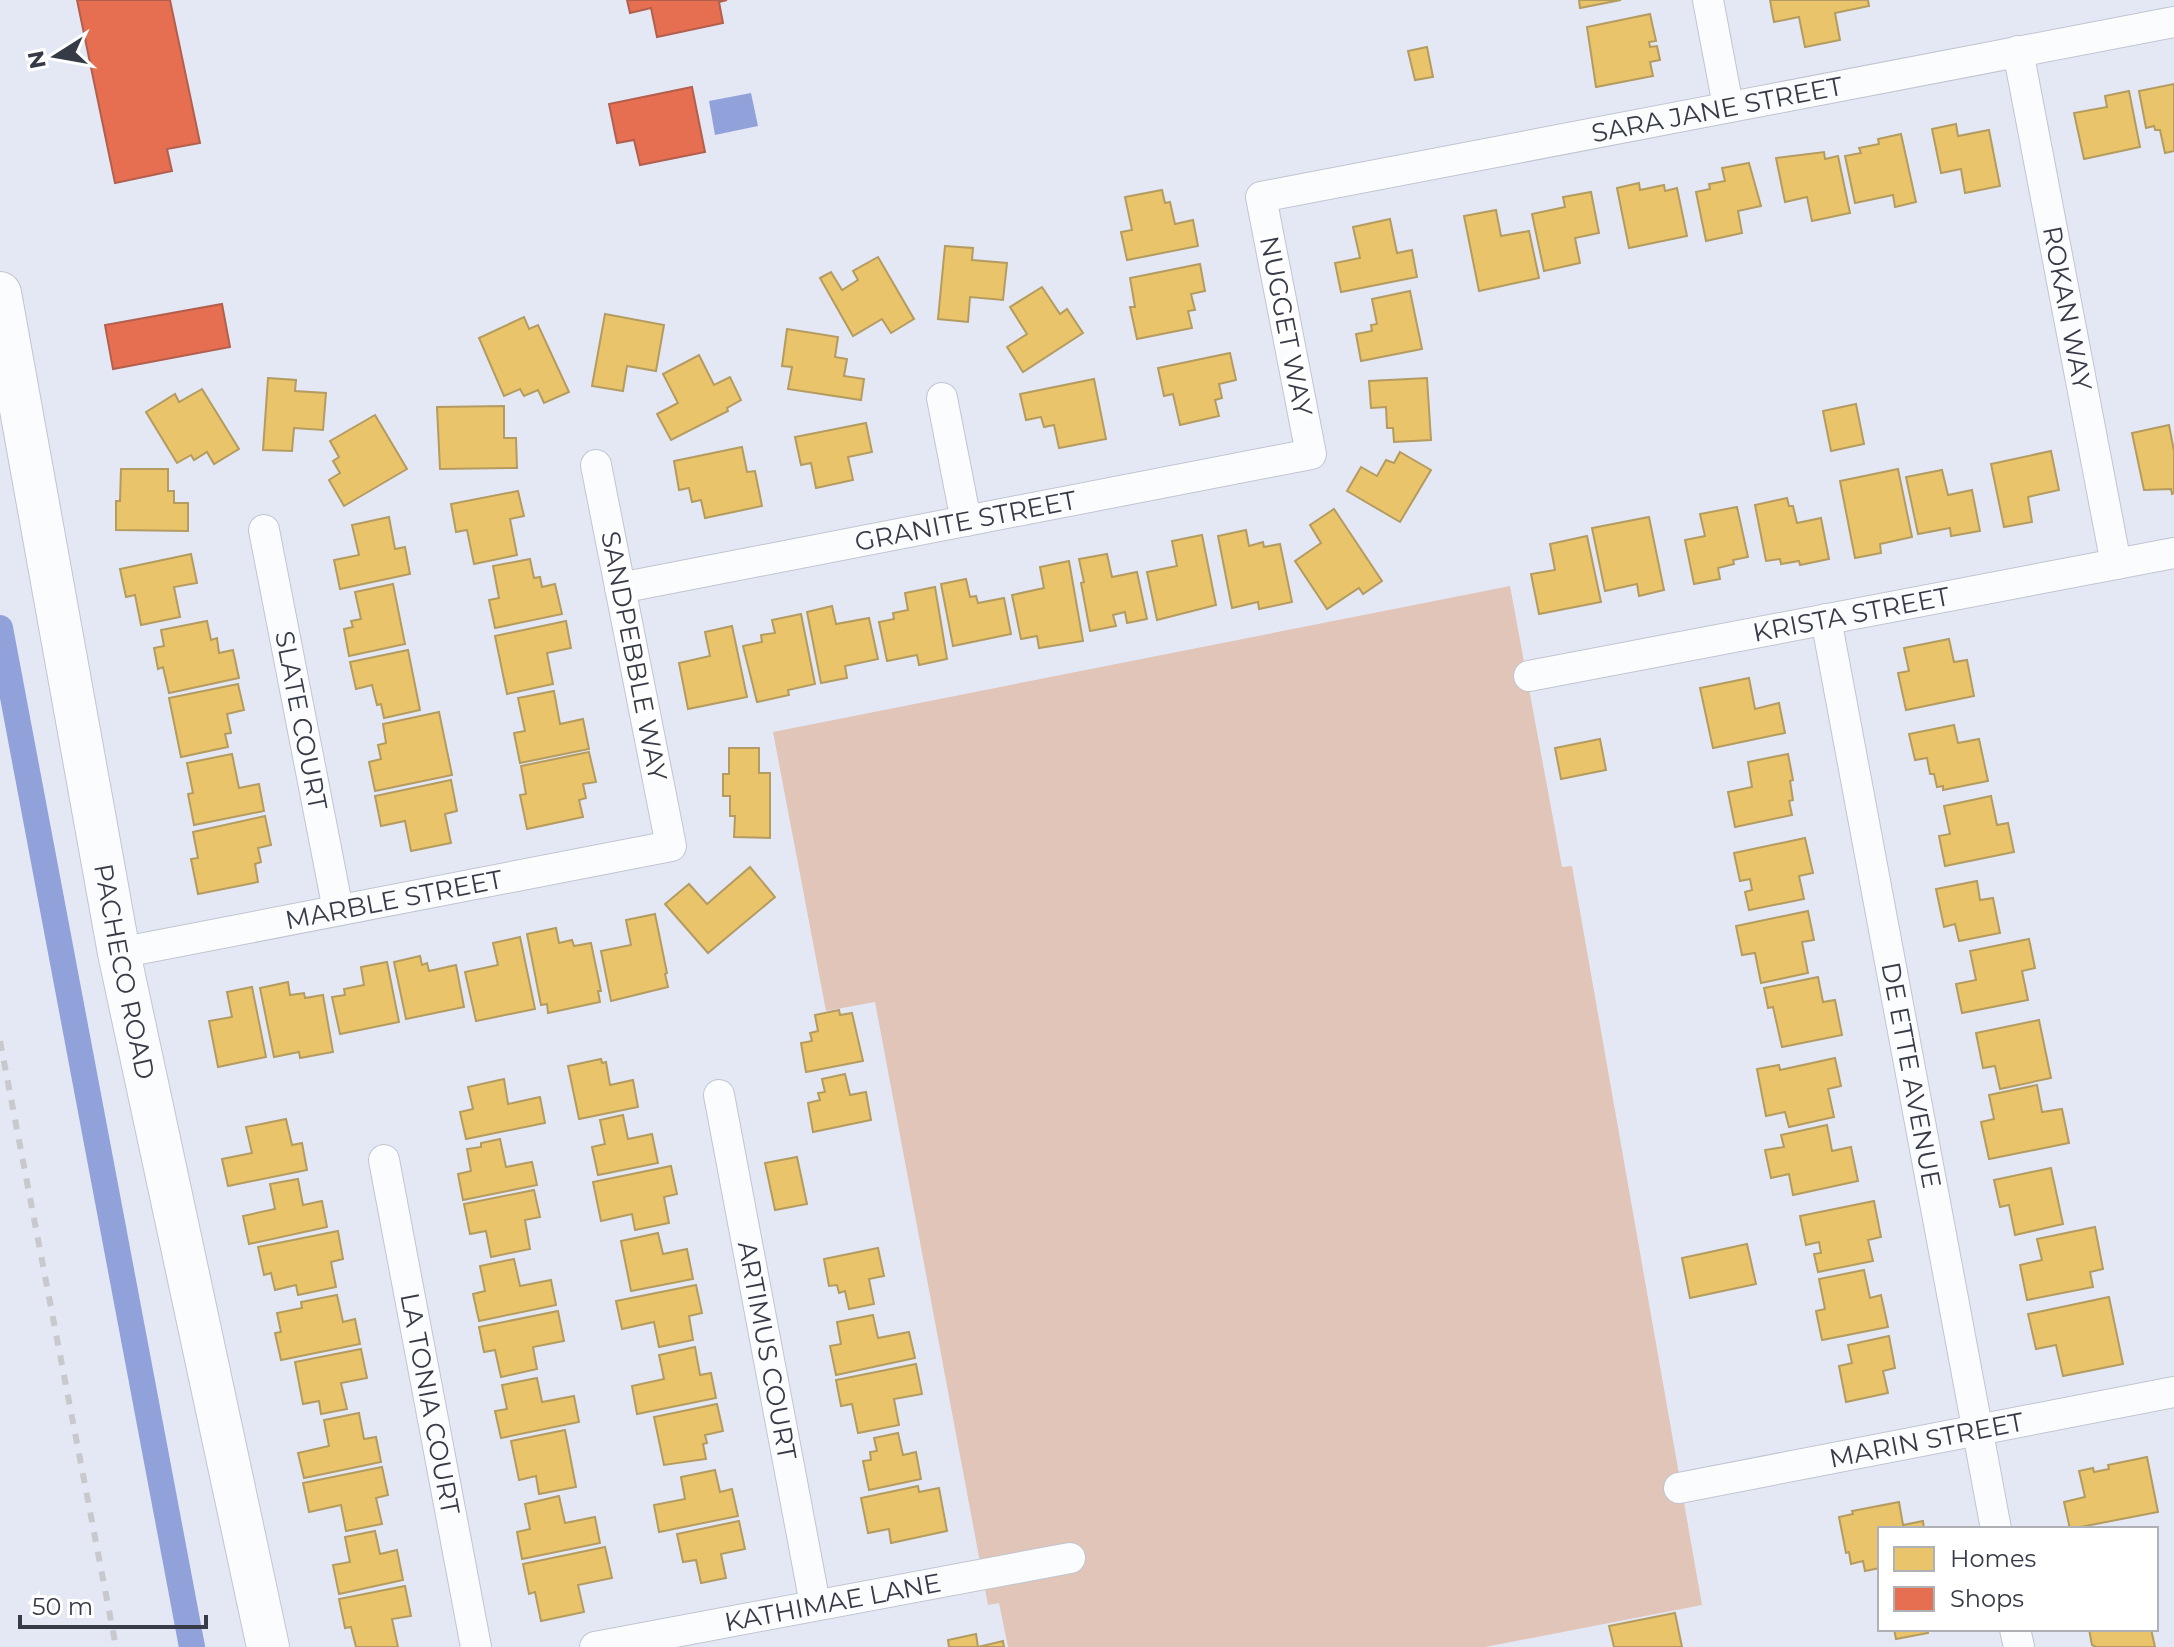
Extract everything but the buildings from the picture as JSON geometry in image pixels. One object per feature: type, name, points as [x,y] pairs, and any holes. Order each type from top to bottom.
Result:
[{"type":"street","points":[[1708,0],[1728,106]]},
{"type":"street","name":"SARA JANE STREET","points":[[1261,197],[2174,22]]},
{"type":"street","name":"ROKAN WAY","points":[[2018,51],[2116,564]]},
{"type":"street","name":"NUGGET WAY","points":[[1261,197],[1311,454]]},
{"type":"street","name":"PACHECO ROAD","points":[[0,293],[119,953],[268,1647]]},
{"type":"street","points":[[942,398],[966,521]]},
{"type":"street","name":"GRANITE STREET","points":[[620,588],[1311,454]]},
{"type":"street","name":"SANDPEBBLE WAY","points":[[596,465],[671,846]]},
{"type":"street","name":"SLATE COURT","points":[[264,530],[338,910]]},
{"type":"street","name":"KRISTA STREET","points":[[1529,676],[2174,553]]},
{"type":"street","name":"DE ETTE AVENUE","points":[[1826,619],[1996,1527]]},
{"type":"street","name":"MARBLE STREET","points":[[119,953],[671,846]]},
{"type":"street","name":"ARTIMUS COURT","points":[[719,1095],[815,1604]]},
{"type":"street","name":"LA TONIA COURT","points":[[384,1160],[476,1647]]},
{"type":"street","name":"MARIN STREET","points":[[1679,1488],[2174,1392]]},
{"type":"street","name":"KATHIMAE LANE","points":[[595,1647],[1070,1558]]},
{"type":"shaded area","points":[[1510,586],[1562,867],[1572,866],[1702,1605],[1485,1647],[1008,1647],[999,1603],[988,1605],[875,1002],[826,1011],[773,732]]},
{"type":"water","points":[[751,93],[758,126],[715,135],[709,101]]},
{"type":"waterway","points":[[0,628],[192,1647]]},
{"type":"railway","points":[[0,1041],[116,1647]]}]
